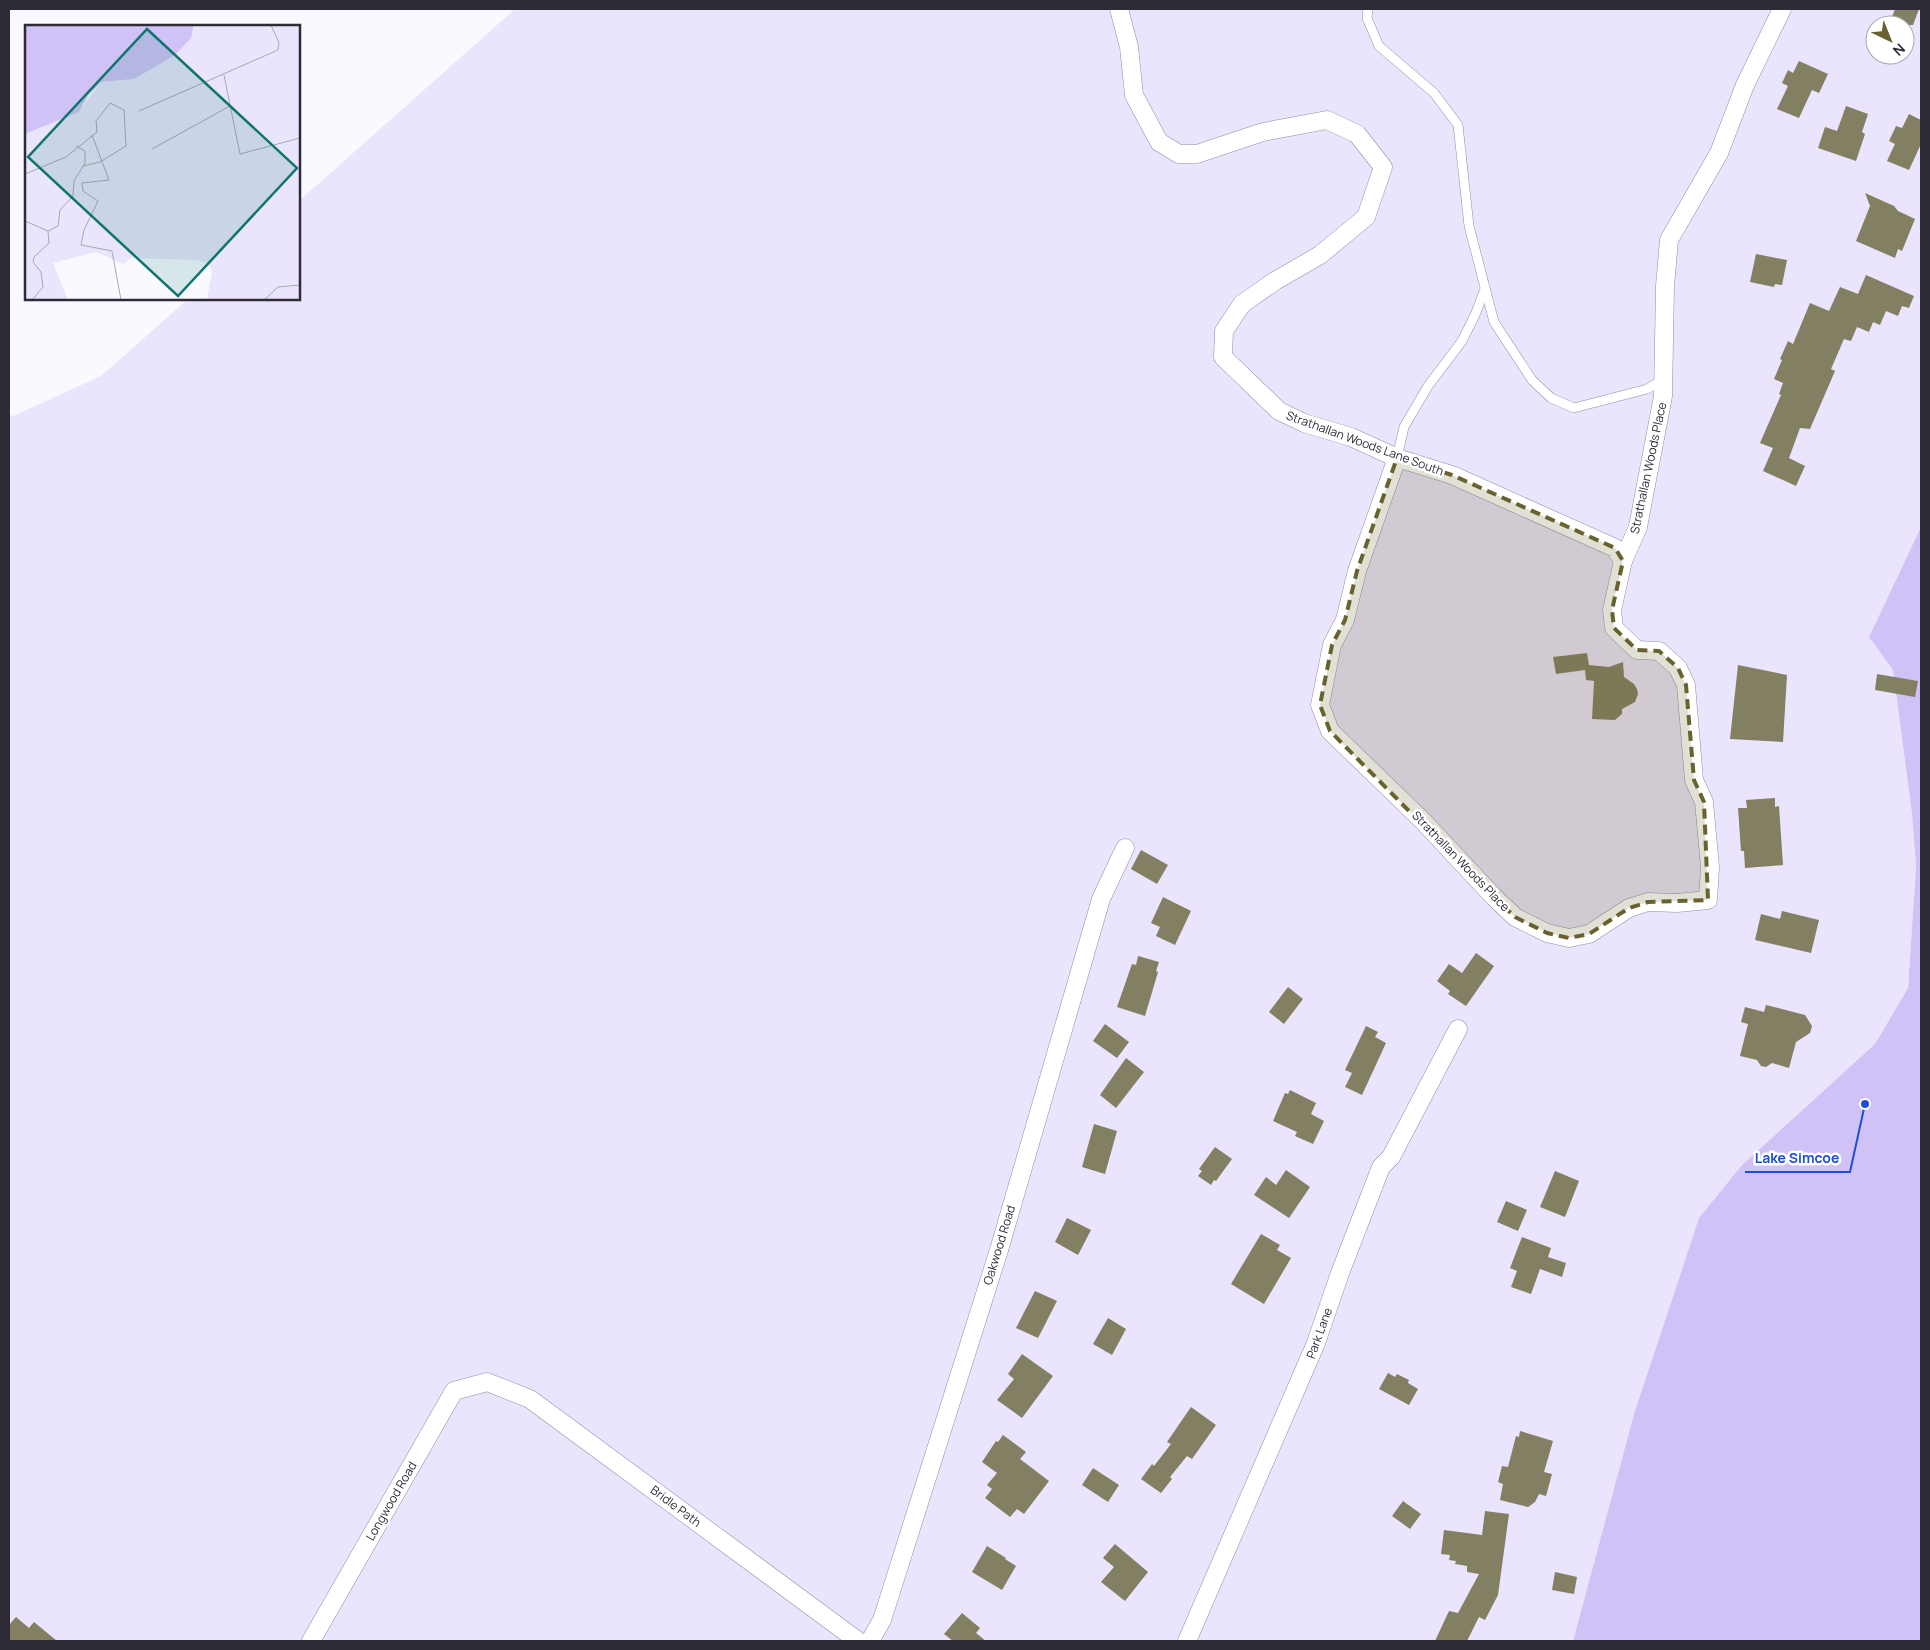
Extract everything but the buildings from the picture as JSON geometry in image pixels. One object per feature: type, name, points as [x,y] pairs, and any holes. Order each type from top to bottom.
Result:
[{"type":"street","name":"Strathallan Woods Lane South","points":[[1119,9],[1129,47],[1134,95],[1158,142],[1179,154],[1197,154],[1263,132],[1327,120],[1357,134],[1383,167],[1366,217],[1320,255],[1275,281],[1242,304],[1224,331],[1223,357],[1279,411],[1304,423],[1351,437],[1397,458],[1452,475],[1615,548],[1623,561]]},
{"type":"street","name":"Strathallan Woods Place","points":[[1397,458],[1357,571],[1345,620],[1332,645],[1320,705],[1330,731],[1423,821],[1515,917],[1547,933],[1569,938],[1589,934],[1629,908],[1648,902],[1677,903],[1708,900],[1710,866],[1704,802],[1694,780],[1686,686],[1678,668],[1659,651],[1637,650],[1614,628],[1612,610],[1623,561],[1638,527],[1663,396],[1665,286],[1669,240],[1720,153],[1745,85],[1782,9]]},
{"type":"street","name":"Oakwood Road","points":[[870,1641],[882,1620],[998,1250],[1101,899],[1125,848]]},
{"type":"street","name":"Park Lane","points":[[1187,1641],[1316,1343],[1340,1273],[1381,1167],[1391,1157],[1458,1029]]},
{"type":"street","name":"Longwood Road","points":[[311,1641],[454,1391],[487,1382]]},
{"type":"street","name":"Bridle Path","points":[[487,1382],[530,1399],[858,1641]]},
{"type":"lane","points":[[1368,9],[1367,18],[1379,46],[1434,93],[1458,125],[1469,226],[1494,322],[1532,380],[1551,398],[1574,408],[1647,388],[1663,380]]},
{"type":"lane","points":[[1397,458],[1404,426],[1428,386],[1462,342],[1485,289]]},
{"type":"highlighted area","points":[[1397,458],[1452,475],[1615,548],[1623,561],[1612,610],[1614,628],[1637,650],[1659,651],[1678,668],[1686,685],[1694,780],[1704,802],[1708,900],[1648,902],[1629,908],[1589,934],[1569,938],[1547,933],[1515,917],[1330,731],[1320,705],[1332,645],[1345,620],[1357,571]]},
{"type":"shaded area","points":[[515,9],[1921,9],[1921,527],[1869,637],[1893,670],[1912,814],[1916,867],[1908,988],[1875,1044],[1742,1165],[1699,1218],[1634,1414],[1573,1641],[9,1641],[9,415],[13,416],[101,376],[187,300],[300,300],[300,200]]},
{"type":"shaded area","points":[[1921,527],[1921,1641],[1573,1641],[1634,1414],[1699,1218],[1742,1165],[1875,1044],[1908,988],[1916,867],[1912,814],[1893,670],[1869,637]]},
{"type":"place","name":"Lake Simcoe","points":[[1865,1104]]}]
